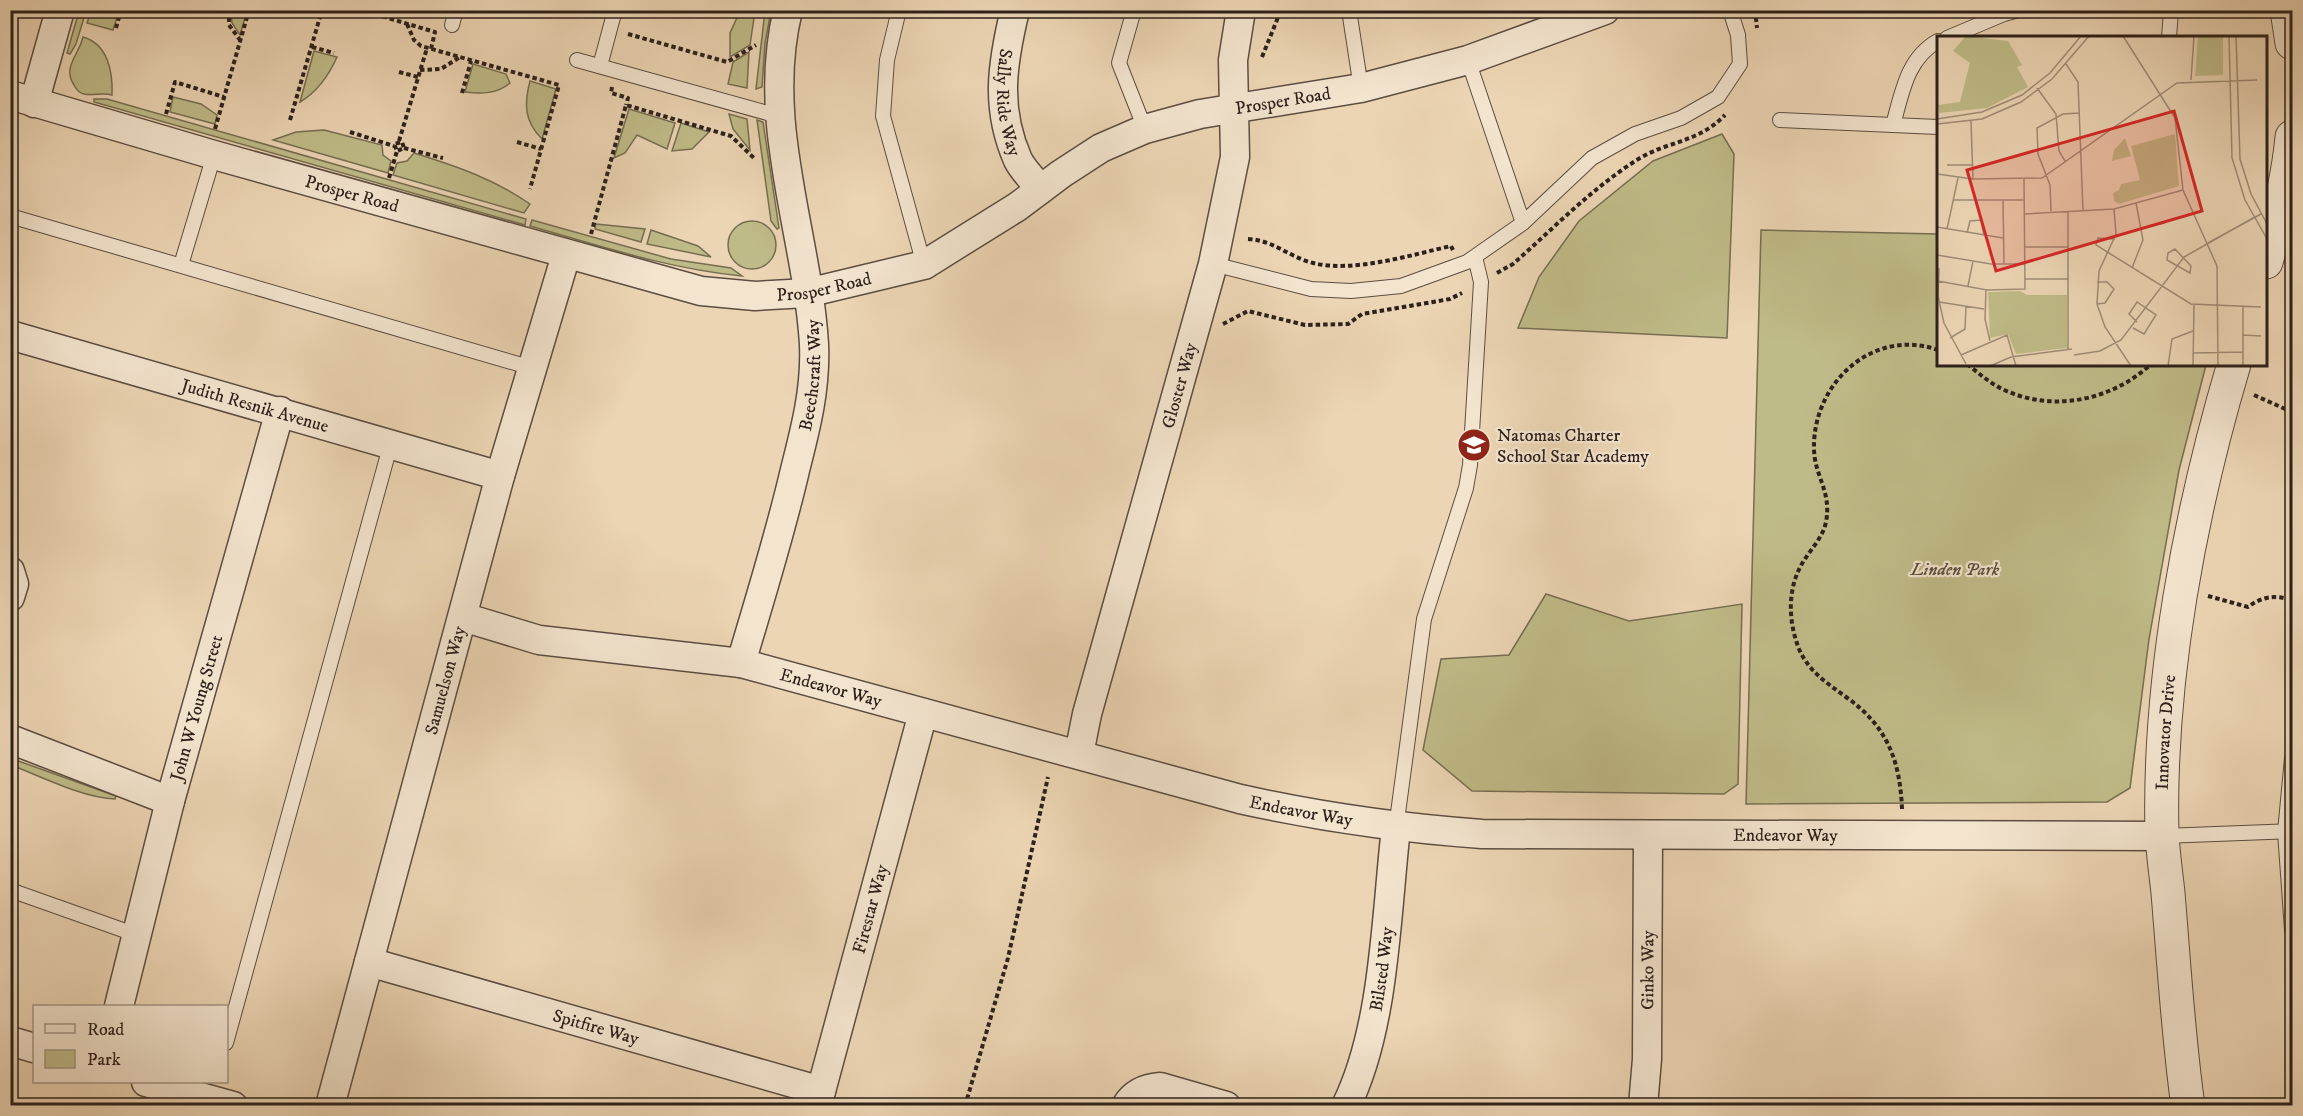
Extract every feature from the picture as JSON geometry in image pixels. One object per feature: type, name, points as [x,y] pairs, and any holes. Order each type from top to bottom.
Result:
[{"type":"street","points":[[22,99],[60,10]]},
{"type":"street","name":"Beechcraft Way","points":[[741,663],[778,540],[814,392],[814,343],[778,116],[782,38],[788,10]]},
{"type":"street","name":"Sally Ride Way","points":[[1015,10],[1002,70],[1002,112],[1019,162],[1041,189]]},
{"type":"street","name":"Gloster Way","points":[[1079,754],[1087,714],[1213,264],[1235,157],[1233,60],[1241,10]]},
{"type":"street","name":"Prosper Road","points":[[22,99],[214,142],[566,255],[701,291],[755,296],[807,293],[924,266],[1101,148],[1145,129],[1200,114],[1361,88],[1467,60],[1605,10]]},
{"type":"street","points":[[2287,10],[2292,43]]},
{"type":"street","points":[[2267,256],[2280,216],[2289,173],[2292,137]]},
{"type":"street","name":"Samuelson Way","points":[[330,1106],[500,476],[566,255]]},
{"type":"street","name":"Judith Resnik Avenue","points":[[10,335],[391,442],[500,476]]},
{"type":"street","name":"Innovator Drive","points":[[2188,1106],[2173,978],[2162,836],[2165,729],[2182,583],[2198,506],[2233,366]]},
{"type":"street","name":"John W Young Street","points":[[119,1005],[170,801],[280,411]]},
{"type":"street","points":[[10,571],[14,584],[10,597]]},
{"type":"street","name":"Endeavor Way","points":[[463,616],[539,640],[741,663],[1251,801],[1313,816],[1396,828],[1482,834],[2162,836]]},
{"type":"street","name":"Firestar Way","points":[[819,1098],[923,713]]},
{"type":"street","points":[[10,739],[170,801]]},
{"type":"street","name":"Bilsted Way","points":[[1346,1106],[1366,1051],[1377,999],[1396,828]]},
{"type":"street","name":"Ginko Way","points":[[1643,1106],[1647,1059],[1648,835]]},
{"type":"street","name":"Spitfire Way","points":[[369,962],[819,1098]]},
{"type":"street","points":[[10,1041],[33,1048]]},
{"type":"street","points":[[151,1083],[219,1098]]},
{"type":"street","points":[[1126,1106],[1137,1093],[1151,1088],[1160,1088],[1226,1106]]},
{"type":"lane","points":[[452,25],[456,10]]},
{"type":"lane","points":[[600,66],[615,10]]},
{"type":"lane","points":[[899,10],[887,60],[883,116],[924,266]]},
{"type":"lane","points":[[1134,10],[1119,63],[1145,129]]},
{"type":"lane","points":[[1349,10],[1361,88]]},
{"type":"lane","points":[[1213,264],[1311,289],[1351,291],[1401,286],[1459,265],[1475,257],[1523,223],[1592,158],[1635,134],[1680,118],[1718,97],[1740,64],[1738,34],[1730,10]]},
{"type":"lane","points":[[1952,36],[2019,10]]},
{"type":"lane","points":[[2169,36],[2171,10]]},
{"type":"lane","points":[[1893,125],[1907,75],[1920,56],[1937,42]]},
{"type":"lane","points":[[577,60],[778,116]]},
{"type":"lane","points":[[1467,60],[1523,223]]},
{"type":"lane","points":[[1780,120],[1937,127]]},
{"type":"lane","points":[[181,265],[214,142]]},
{"type":"lane","points":[[10,216],[532,368]]},
{"type":"lane","points":[[1396,828],[1400,776],[1424,619],[1466,489],[1470,465],[1481,282],[1475,257]]},
{"type":"lane","points":[[228,1036],[391,442]]},
{"type":"lane","points":[[2292,758],[2289,832],[2292,930]]},
{"type":"lane","points":[[2162,836],[2289,832]]},
{"type":"lane","points":[[10,890],[136,935]]},
{"type":"path","points":[[116,28],[121,10]]},
{"type":"path","points":[[229,10],[229,25],[240,40]]},
{"type":"path","points":[[214,142],[224,97],[249,10]]},
{"type":"path","points":[[290,120],[322,10]]},
{"type":"path","points":[[361,10],[435,32],[420,70],[399,141],[394,146]]},
{"type":"path","points":[[1261,59],[1281,10]]},
{"type":"path","points":[[407,24],[414,40],[429,48],[559,85],[530,189]]},
{"type":"path","points":[[630,27],[628,35],[727,62],[756,45]]},
{"type":"path","points":[[312,46],[334,53]]},
{"type":"path","points":[[420,70],[441,69],[460,57]]},
{"type":"path","points":[[462,93],[471,61]]},
{"type":"path","points":[[399,72],[418,77]]},
{"type":"path","points":[[166,114],[175,82],[224,97]]},
{"type":"path","points":[[590,235],[626,105],[731,136],[755,159]]},
{"type":"path","points":[[350,132],[394,146],[397,151],[389,178]]},
{"type":"path","points":[[399,141],[404,148]]},
{"type":"path","points":[[518,142],[541,149]]},
{"type":"path","points":[[397,151],[404,148],[443,158]]},
{"type":"path","points":[[1248,239],[1264,240],[1312,263],[1345,266],[1451,246],[1459,265]]},
{"type":"path","points":[[1902,809],[1897,763],[1879,727],[1845,696],[1823,682],[1809,666],[1794,632],[1791,598],[1797,574],[1825,525],[1826,487],[1815,461],[1814,447],[1816,426],[1824,396],[1844,372],[1876,351],[1918,346],[1937,350]]},
{"type":"path","points":[[1970,366],[2008,392],[2023,397],[2064,401],[2084,400],[2101,395],[2133,379],[2149,366]]},
{"type":"path","points":[[2254,395],[2292,412]]},
{"type":"path","points":[[2208,596],[2248,607],[2259,599],[2276,596],[2292,600]]},
{"type":"path","points":[[965,1106],[1008,958],[1031,863],[1048,777]]},
{"type":"green space","points":[[79,11],[86,11],[76,44],[70,54],[67,53]]},
{"type":"green space","points":[[91,11],[119,11],[113,30],[87,23]]},
{"type":"green space","points":[[231,11],[247,11],[240,35],[232,23]]},
{"type":"green space","points":[[740,11],[755,11],[750,45],[730,57],[730,33]]},
{"type":"green space","points":[[765,11],[771,11],[765,43],[762,87],[756,89]]},
{"type":"green space","points":[[83,37],[98,46],[107,60],[110,68],[112,95],[81,93],[71,79],[72,61]]},
{"type":"green space","points":[[314,51],[337,57],[322,82],[300,102]]},
{"type":"green space","points":[[749,52],[747,88],[728,84],[733,62]]},
{"type":"green space","points":[[473,64],[506,74],[510,83],[489,92],[465,92]]},
{"type":"green space","points":[[530,81],[556,89],[542,139],[532,126],[527,112]]},
{"type":"green space","points":[[173,97],[201,104],[217,115],[215,124],[170,112]]},
{"type":"green space","points":[[94,99],[107,99],[526,219],[525,225],[94,102]]},
{"type":"green space","points":[[629,109],[675,123],[667,149],[637,135],[625,153],[614,158]]},
{"type":"green space","points":[[729,114],[747,119],[750,150],[733,129]]},
{"type":"green space","points":[[757,120],[763,122],[779,228],[777,229],[771,221]]},
{"type":"green space","points":[[681,123],[709,132],[692,149],[672,151]]},
{"type":"green space","points":[[324,130],[382,145],[383,155],[391,161],[388,173],[273,140],[296,132]]},
{"type":"green space","points":[[1722,134],[1734,154],[1727,338],[1518,328],[1539,277],[1579,221],[1653,161]]},
{"type":"green space","points":[[414,153],[474,174],[503,187],[530,204],[524,213],[393,175],[397,163],[407,161]]},
{"type":"green space","points":[[532,220],[671,259],[731,268],[742,276],[688,268],[635,256],[530,226]]},
{"type":"green space","points":[[752,221],[769,228],[776,245],[769,262],[752,269],[735,262],[728,245],[735,228]]},
{"type":"green space","points":[[596,224],[645,229],[641,242],[595,229]]},
{"type":"green space","points":[[651,230],[698,246],[711,257],[647,244]]},
{"type":"green space","name":"Linden Park","points":[[1761,230],[1937,234],[1937,366],[2206,366],[2179,470],[2149,639],[2130,788],[2107,802],[1746,804]]},
{"type":"green space","points":[[1546,594],[1629,621],[1742,604],[1738,784],[1724,794],[1472,791],[1423,750],[1441,659],[1509,655]]},
{"type":"green space","points":[[10,758],[116,796],[115,799],[89,795],[62,786],[11,765]]},
{"type":"place","name":"Natomas Charter School Star Academy","points":[[1474,445]]}]
